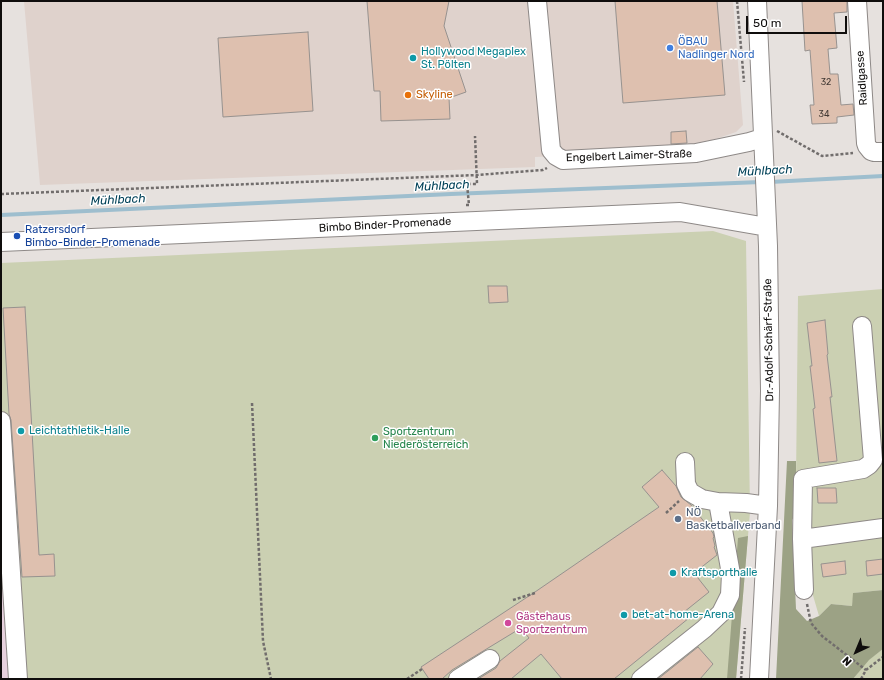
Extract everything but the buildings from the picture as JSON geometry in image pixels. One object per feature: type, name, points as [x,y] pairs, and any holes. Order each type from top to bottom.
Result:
[{"type":"street","name":"Engelbert Laimer-Straße","points":[[537,1],[551,150],[556,156],[563,160],[696,153],[749,142],[762,135]]},
{"type":"street","name":"Dr.-Adolf-Schärf-Straße","points":[[757,1],[763,166],[767,227],[770,391],[768,506],[760,679]]},
{"type":"street","name":"Raidlgasse","points":[[857,1],[874,149]]},
{"type":"street","name":"Bimbo Binder-Promenade","points":[[1,242],[680,212],[767,227]]},
{"type":"street","points":[[804,590],[802,539],[803,478],[863,469],[873,460],[862,326]]},
{"type":"street","points":[[1,421],[18,679]]},
{"type":"street","points":[[685,462],[686,484],[694,496],[718,502],[746,503],[768,506]]},
{"type":"street","points":[[641,679],[704,629],[721,613],[730,594],[731,574],[718,502]]},
{"type":"street","points":[[802,539],[883,528]]},
{"type":"street","points":[[458,679],[490,659]]},
{"type":"path","points":[[762,135],[776,130],[822,156],[853,154],[874,149]]},
{"type":"path","points":[[469,205],[467,184],[477,184],[475,136]]},
{"type":"path","points":[[1,194],[476,175],[543,170],[563,160]]},
{"type":"path","points":[[252,403],[263,641],[271,679]]},
{"type":"path","points":[[804,590],[811,623],[822,636],[866,670]]},
{"type":"path","points":[[514,600],[535,593]]},
{"type":"path","points":[[861,679],[866,670],[883,657]]},
{"type":"path","points":[[407,679],[422,669]]},
{"type":"shaded area","points":[[24,1],[733,1],[743,125],[736,132],[686,149],[535,157],[535,167],[40,185]]},
{"type":"shaded area","points":[[1,484],[12,679],[1,679]]},
{"type":"green space","name":"Sportzentrum Niederösterreich","points":[[713,231],[746,241],[750,512],[736,679],[12,679],[1,484],[1,263]]},
{"type":"green space","points":[[883,289],[883,590],[854,593],[852,606],[831,604],[819,616],[812,592],[796,480],[798,296]]},
{"type":"green space","points":[[787,461],[796,461],[796,480],[800,508],[792,520],[796,609],[807,621],[819,616],[831,604],[852,606],[853,593],[883,590],[883,649],[869,660],[853,679],[776,679]]},
{"type":"green space","points":[[748,536],[736,679],[727,679],[738,538]]},
{"type":"green space","points":[[883,649],[883,679],[853,679],[867,661]]},
{"type":"waterway","name":"Mühlbach","points":[[770,182],[883,176]]},
{"type":"waterway","name":"Mühlbach","points":[[1,215],[451,194],[761,182]]},
{"type":"place","name":"ÖBAU Nadlinger Nord","points":[[670,48]]},
{"type":"place","name":"Hollywood Megaplex St. Pölten","points":[[413,58]]},
{"type":"place","name":"Skyline","points":[[408,95]]},
{"type":"place","name":"Ratzersdorf Bimbo-Binder-Promenade","points":[[17,236]]},
{"type":"place","name":"Leichtathletik-Halle","points":[[21,431]]},
{"type":"place","name":"Sportzentrum Niederösterreich","points":[[375,438]]},
{"type":"place","name":"NÖ Basketballverband","points":[[678,519]]},
{"type":"place","name":"Kraftsporthalle","points":[[673,573]]},
{"type":"place","name":"bet-at-home-Arena","points":[[624,615]]},
{"type":"place","name":"Gästehaus Sportzentrum","points":[[508,623]]}]
